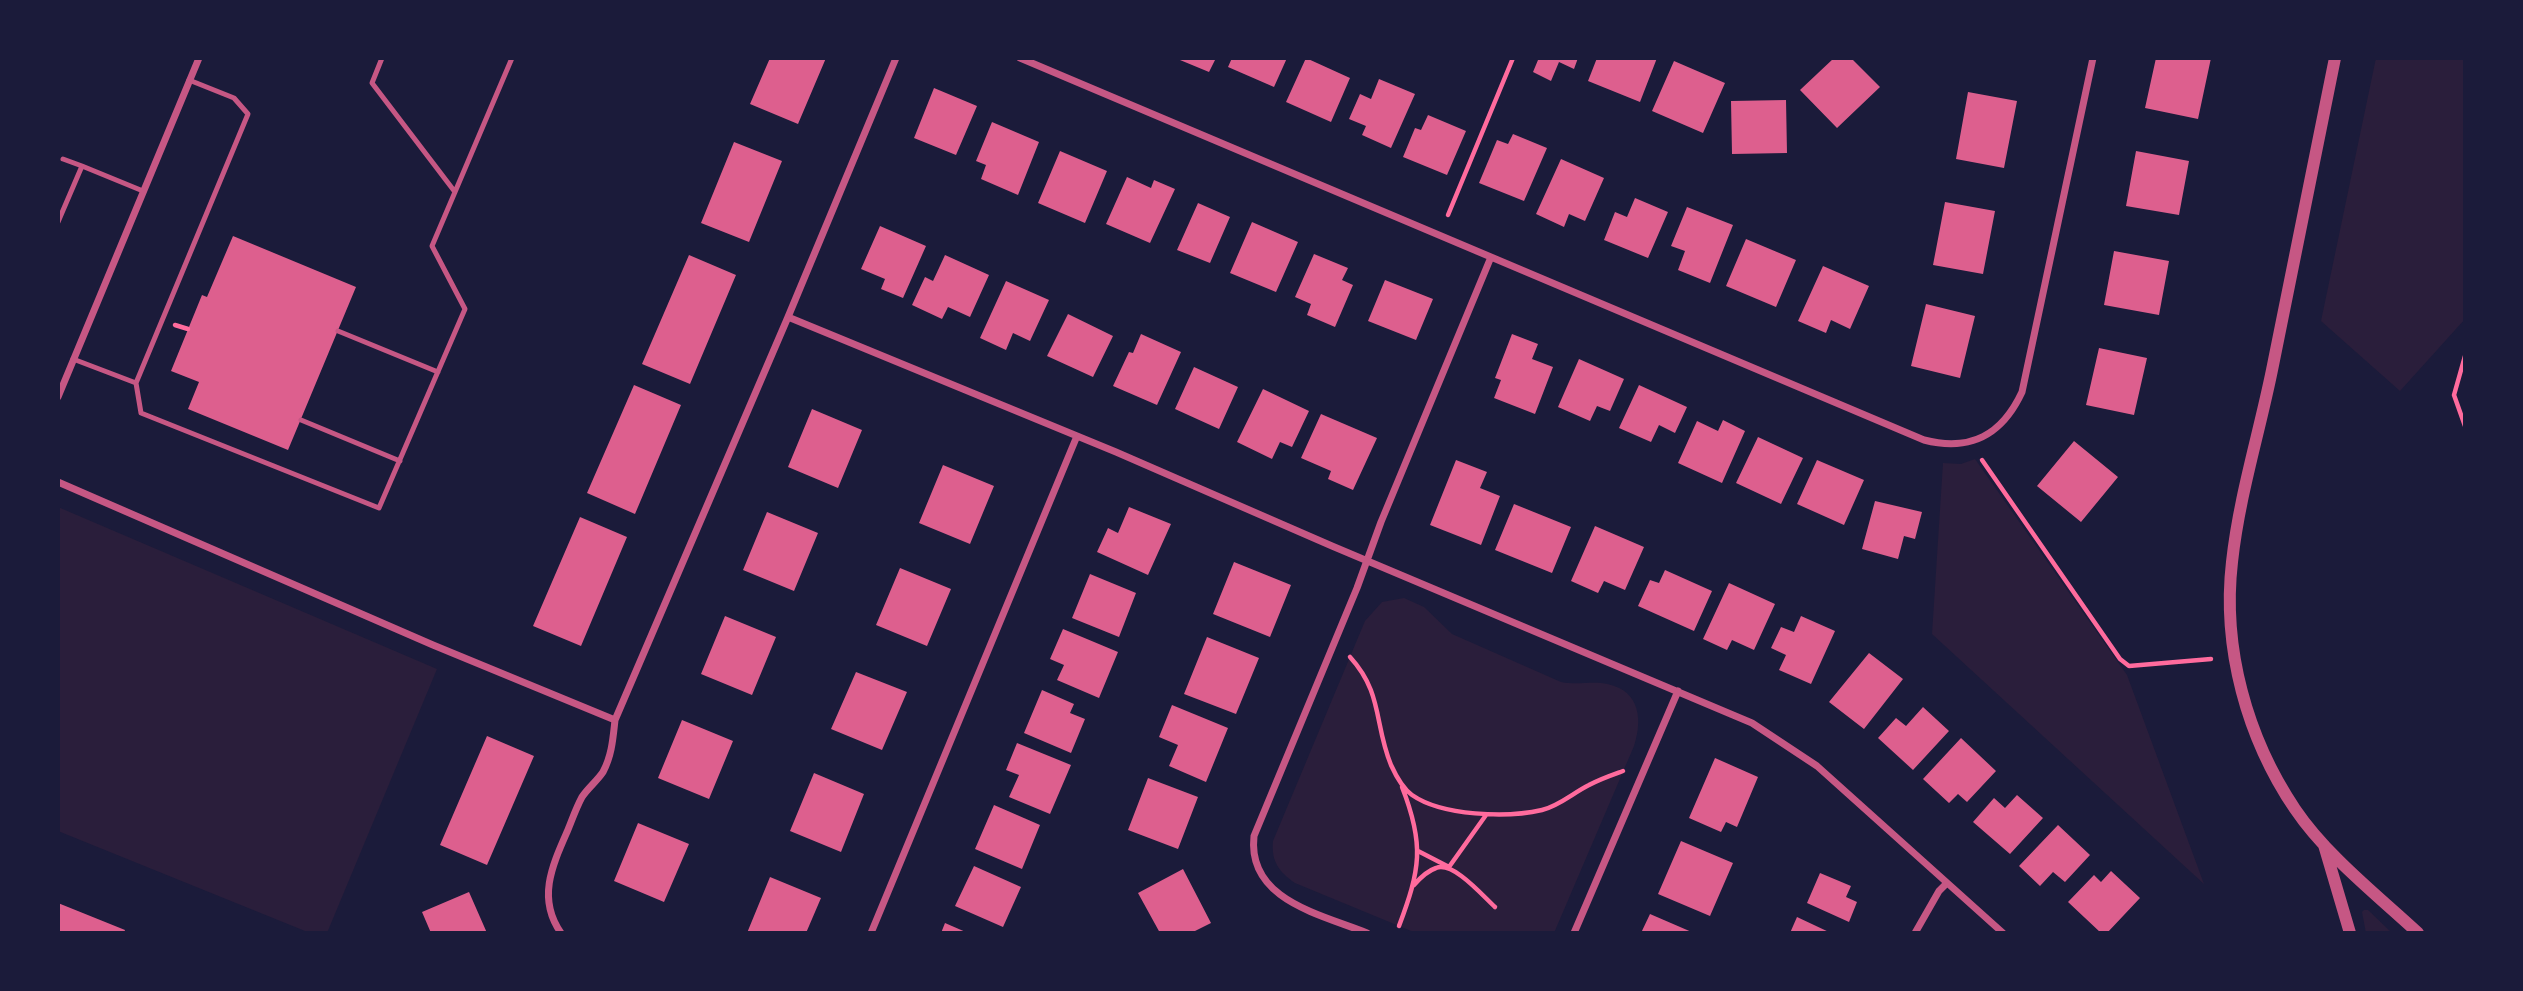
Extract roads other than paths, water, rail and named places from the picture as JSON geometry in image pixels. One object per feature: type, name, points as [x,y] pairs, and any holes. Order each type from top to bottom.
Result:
[{"type":"street","points":[[58,397],[199,58]]},
{"type":"street","points":[[561,933],[549,909],[547,894],[551,871],[582,797],[602,773],[612,750],[615,720],[896,58]]},
{"type":"street","points":[[1020,58],[1924,440],[1946,444],[1964,444],[1990,432],[2003,423],[2022,392],[2028,374],[2093,58]]},
{"type":"street","points":[[2335,58],[2262,421],[2240,513],[2230,587],[2231,625],[2239,682],[2253,724],[2284,790],[2308,827],[2324,845],[2418,933]]},
{"type":"street","points":[[1367,933],[1275,892],[1260,876],[1254,862],[1253,849],[1258,823],[1491,257]]},
{"type":"street","points":[[788,317],[1077,436],[1752,723],[1817,765],[2003,933]]},
{"type":"street","points":[[871,933],[1077,436]]},
{"type":"street","points":[[58,482],[433,645],[615,720]]},
{"type":"street","points":[[1574,933],[1678,691]]},
{"type":"street","points":[[2324,845],[2350,933]]},
{"type":"street","points":[[1915,933],[1939,891],[1946,884]]},
{"type":"lane","points":[[382,58],[372,83],[455,192]]},
{"type":"lane","points":[[189,80],[234,98],[248,114],[136,383],[141,413],[379,508],[465,309],[432,246],[512,58]]},
{"type":"lane","points":[[63,159],[143,191]]},
{"type":"lane","points":[[58,222],[82,166]]},
{"type":"lane","points":[[338,331],[438,372]]},
{"type":"lane","points":[[73,359],[136,383]]},
{"type":"lane","points":[[301,420],[400,461]]}]
